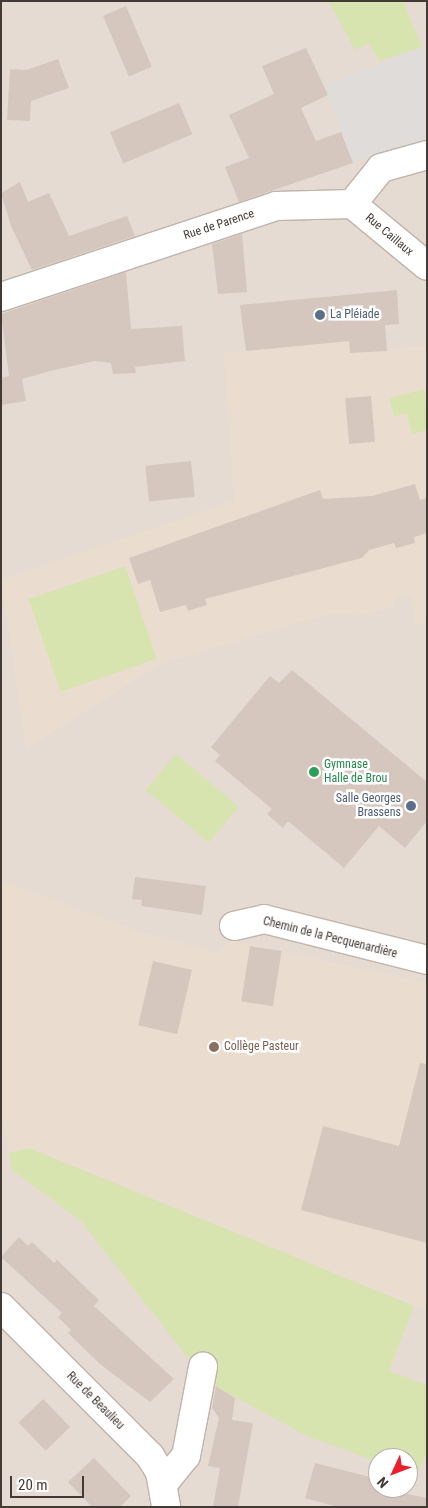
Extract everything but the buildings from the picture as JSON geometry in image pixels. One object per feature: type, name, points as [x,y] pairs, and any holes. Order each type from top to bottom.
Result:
[{"type":"street","points":[[352,204],[381,168],[427,155]]},
{"type":"street","name":"Rue Caillaux","points":[[352,204],[427,266]]},
{"type":"street","name":"Rue de Parence","points":[[1,297],[276,206],[352,204]]},
{"type":"street","name":"Chemin de la Pecquenardière","points":[[234,926],[264,919],[427,960]]},
{"type":"street","name":"Rue de Beaulieu","points":[[1,1307],[150,1456],[165,1496]]},
{"type":"street","points":[[165,1496],[186,1456],[204,1367]]},
{"type":"shaded area","points":[[1,1],[427,1],[427,1507],[1,1507]]},
{"type":"shaded area","points":[[422,47],[427,64],[427,138],[353,163],[324,86]]},
{"type":"shaded area","points":[[349,341],[351,353],[427,345],[427,623],[415,624],[411,595],[395,598],[395,606],[363,615],[328,614],[162,663],[26,749],[1,580],[234,501],[224,353]]},
{"type":"shaded area","name":"Collège Pasteur","points":[[1,881],[143,933],[218,953],[231,940],[427,983],[427,1311],[29,1148],[9,1153],[1,1111]]},
{"type":"green space","points":[[328,1],[403,1],[422,47],[379,61],[369,43],[355,50]]},
{"type":"green space","points":[[425,389],[427,430],[412,434],[407,414],[394,416],[389,398]]},
{"type":"green space","points":[[125,566],[157,659],[60,692],[29,599]]},
{"type":"green space","points":[[176,754],[239,807],[209,843],[146,790]]},
{"type":"green space","points":[[29,1148],[414,1306],[389,1371],[427,1385],[427,1454],[418,1472],[418,1448],[368,1448],[368,1458],[307,1436],[206,1381],[81,1221],[12,1170],[9,1153]]},
{"type":"place","name":"La Pléiade","points":[[320,315]]},
{"type":"place","name":"Gymnase Halle de Brou","points":[[314,772]]},
{"type":"place","name":"Salle Georges Brassens","points":[[411,806]]},
{"type":"place","name":"Collège Pasteur","points":[[214,1047]]}]
